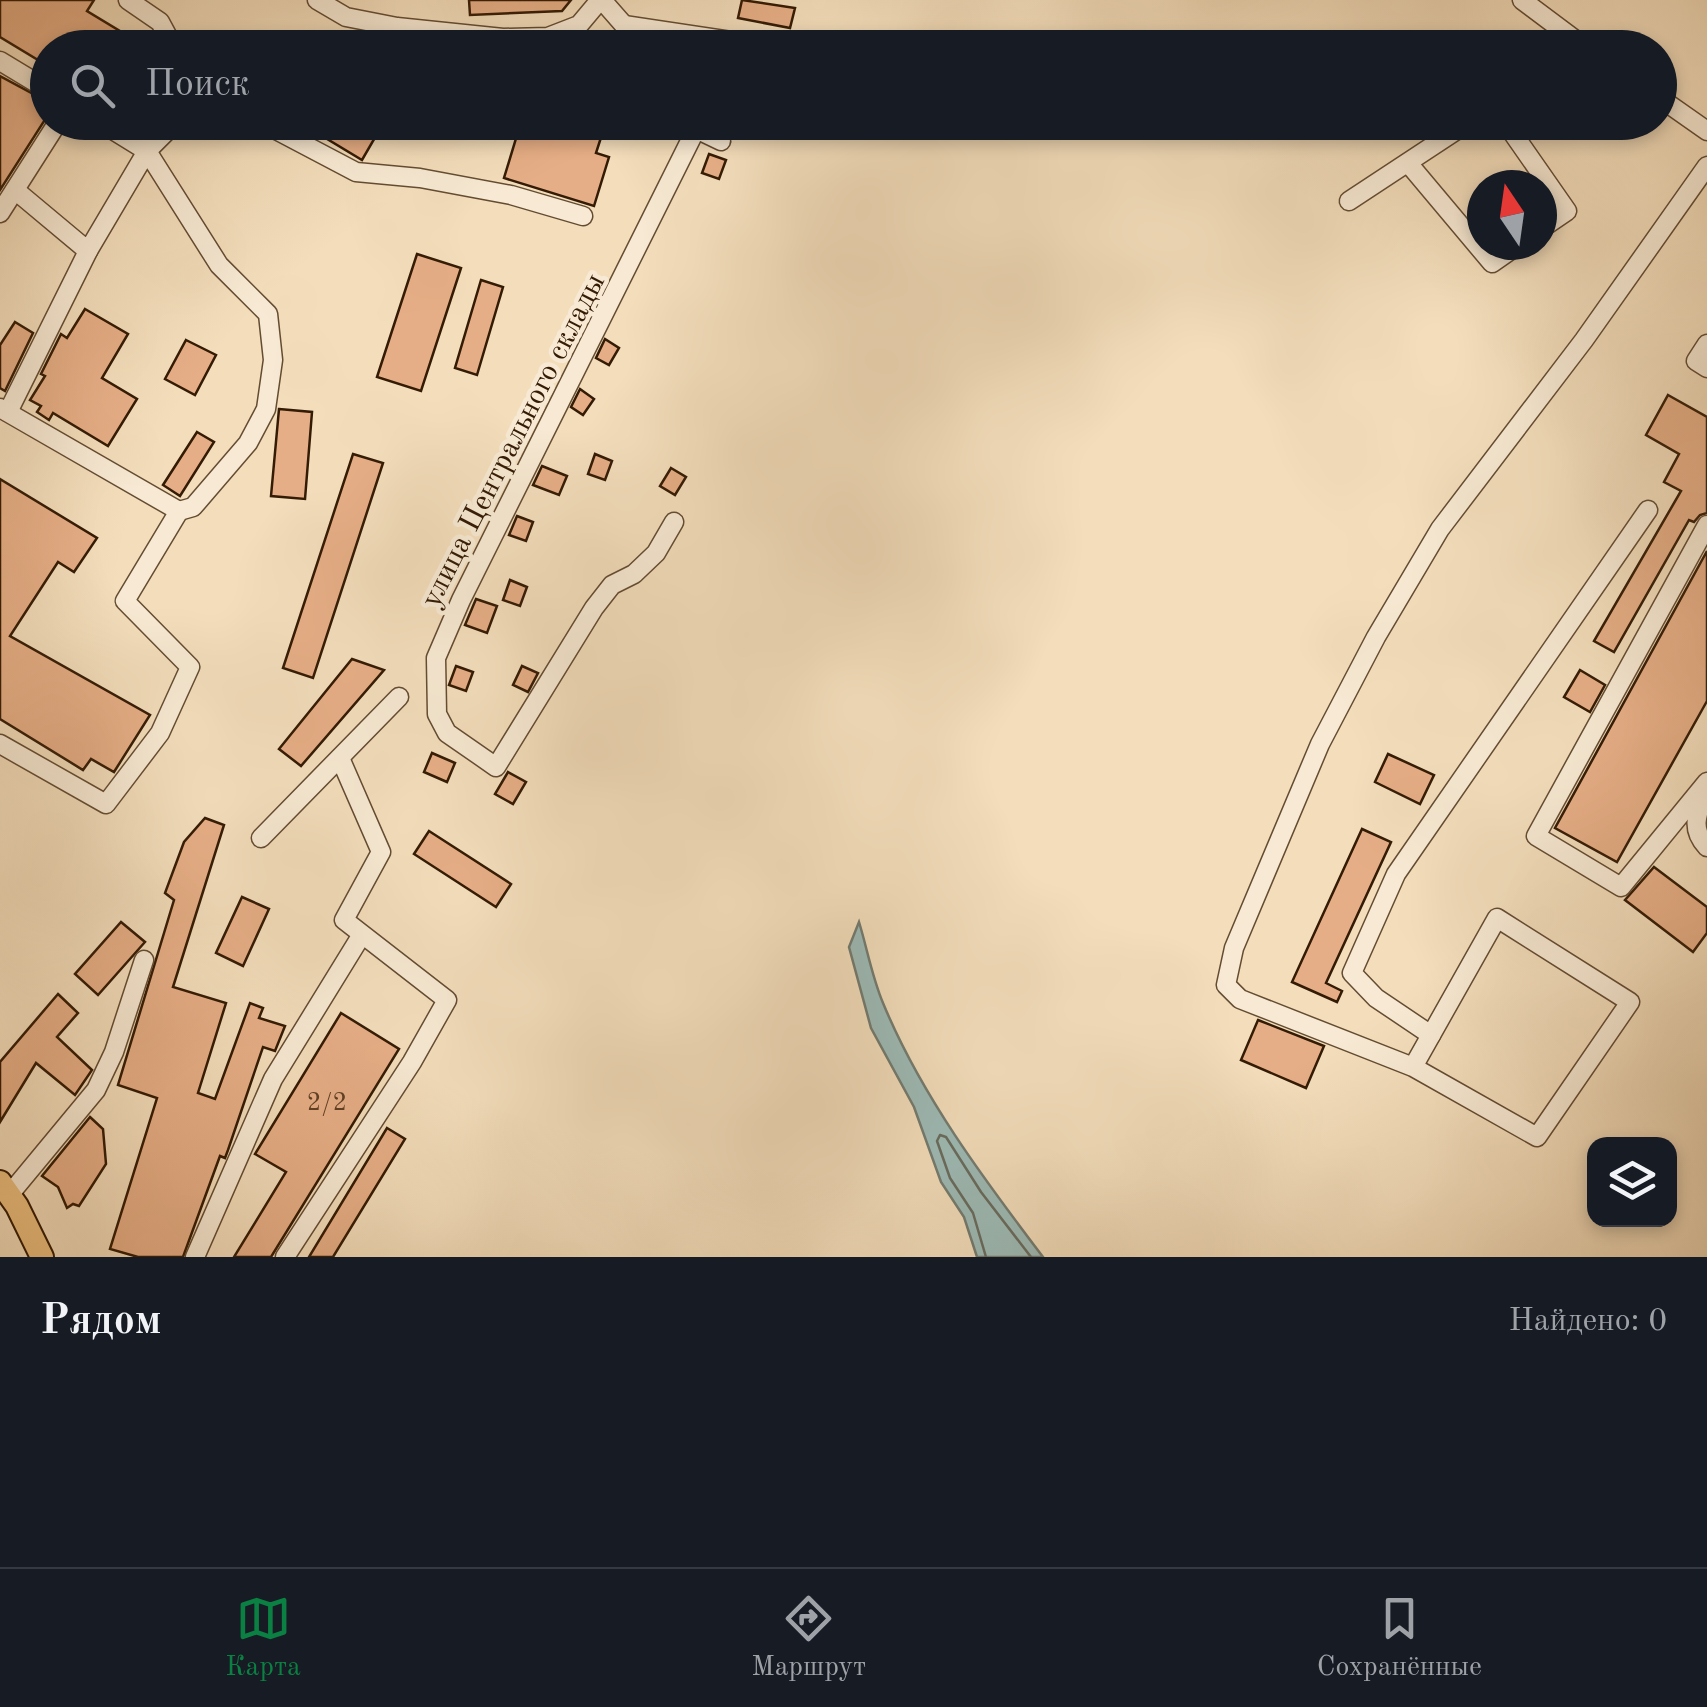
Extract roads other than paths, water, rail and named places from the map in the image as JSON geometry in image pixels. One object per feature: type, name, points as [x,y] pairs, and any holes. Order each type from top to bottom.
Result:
[{"type":"main road","points":[[5,1189],[42,1257]]},
{"type":"street","points":[[128,0],[160,22],[164,30]]},
{"type":"street","points":[[317,0],[346,17],[432,30]]},
{"type":"street","points":[[566,30],[579,25],[601,0],[628,30]]},
{"type":"street","points":[[1522,0],[1551,30]]},
{"type":"street","points":[[624,25],[658,30]]},
{"type":"street","points":[[0,61],[30,79]]},
{"type":"street","points":[[1677,110],[1707,131]]},
{"type":"street","points":[[0,214],[47,140]]},
{"type":"street","points":[[0,744],[106,804],[160,733],[190,666],[126,601],[178,512],[193,507],[248,443],[266,408],[271,345],[268,314],[218,265],[147,152],[128,140]]},
{"type":"street","points":[[159,140],[147,152],[88,251],[4,410],[178,512]]},
{"type":"street","points":[[295,140],[356,172],[420,178],[511,196],[583,216]]},
{"type":"street","name":"улица Центрального склады","points":[[674,522],[656,553],[634,574],[612,585],[594,608],[496,767],[447,733],[437,714],[436,658],[689,140]]},
{"type":"street","points":[[1349,202],[1442,140]]},
{"type":"street","points":[[1517,140],[1538,170]]},
{"type":"street","points":[[1408,163],[1467,233]]},
{"type":"street","points":[[1413,1067],[1497,918],[1630,1002],[1538,1137],[1413,1067],[1240,999],[1226,985],[1234,948],[1320,744],[1376,636],[1440,529],[1584,340],[1707,166]]},
{"type":"street","points":[[15,190],[88,251]]},
{"type":"street","points":[[1557,197],[1566,210],[1557,217]]},
{"type":"street","points":[[1707,344],[1696,361],[1707,368]]},
{"type":"street","points":[[1430,1035],[1376,998],[1352,973],[1396,874],[1648,510]]},
{"type":"street","points":[[1707,526],[1536,836],[1622,887],[1707,784]]},
{"type":"street","points":[[262,838],[399,696]]},
{"type":"street","points":[[285,1257],[412,1062],[447,1000],[344,920],[381,852],[340,758]]},
{"type":"street","points":[[1707,784],[1695,818],[1697,837],[1707,847]]},
{"type":"street","points":[[196,1257],[273,1079],[361,936]]},
{"type":"street","points":[[5,1189],[96,1090],[114,1052],[144,960]]},
{"type":"water","points":[[859,922],[879,993],[916,1070],[976,1166],[1043,1257],[977,1257],[964,1217],[941,1182],[914,1107],[871,1028],[849,947]]}]
